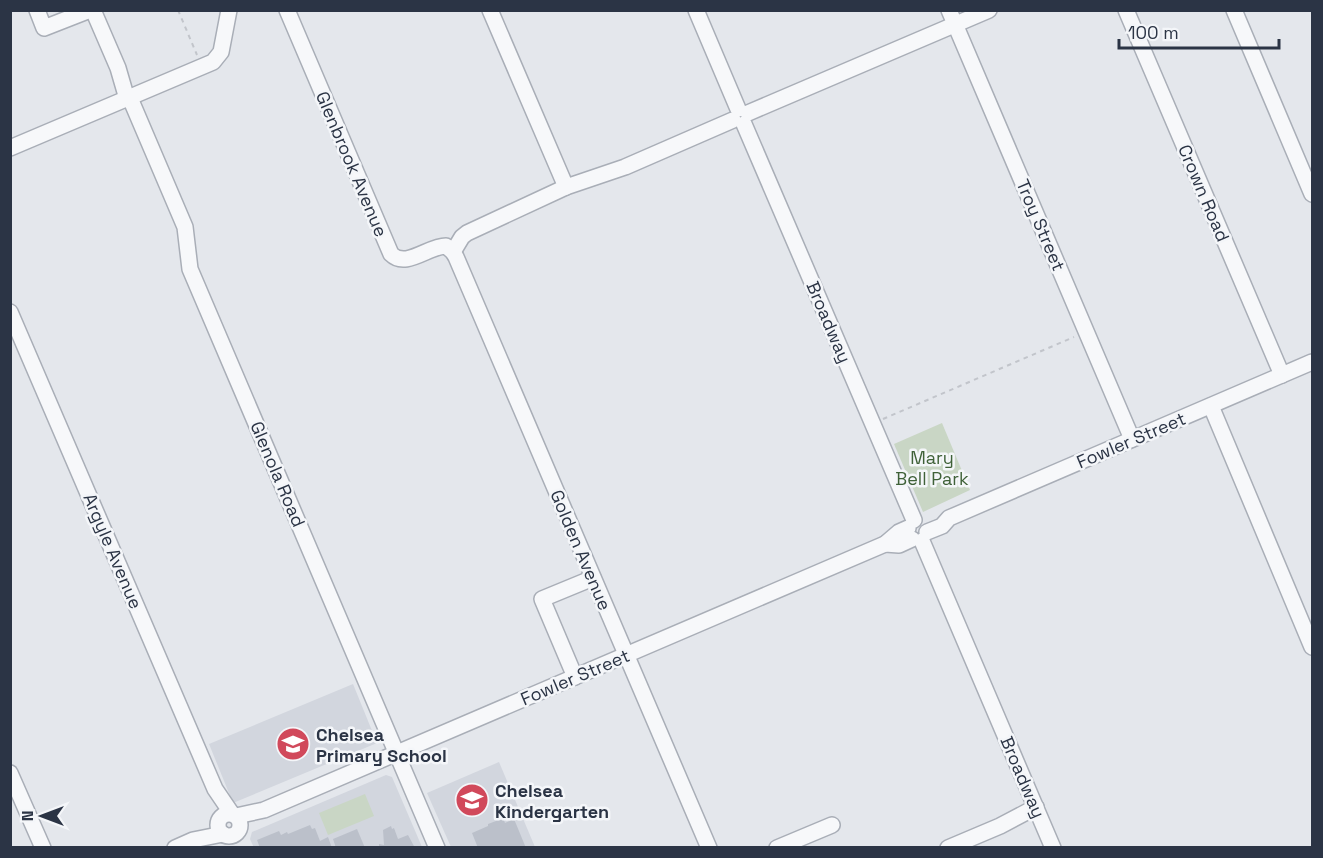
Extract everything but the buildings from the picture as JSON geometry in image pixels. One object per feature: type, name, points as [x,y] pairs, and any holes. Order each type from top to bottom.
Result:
[{"type":"street","points":[[37,10],[44,28],[92,10]]},
{"type":"street","name":"Glenola Road","points":[[92,10],[185,227],[190,269],[437,848]]},
{"type":"street","points":[[10,148],[213,62],[221,52],[230,10]]},
{"type":"street","name":"Glenbrook Avenue","points":[[287,10],[391,254],[404,260],[441,246],[446,246],[453,252]]},
{"type":"street","points":[[490,10],[566,188]]},
{"type":"street","name":"Broadway","points":[[696,10],[1053,848]]},
{"type":"street","points":[[453,252],[467,233],[566,188],[625,166],[741,116],[952,18],[989,10]]},
{"type":"street","name":"Crown Road","points":[[1126,10],[1282,375]]},
{"type":"street","points":[[1234,10],[1312,194]]},
{"type":"street","name":"Troy Street","points":[[952,18],[1132,439]]},
{"type":"street","name":"Golden Avenue","points":[[453,252],[708,848]]},
{"type":"street","name":"Argyle Avenue","points":[[10,312],[241,848]]},
{"type":"street","name":"Fowler Street","points":[[175,848],[230,827],[264,810],[885,544],[899,545],[918,530],[942,526],[949,518],[1312,362]]},
{"type":"street","points":[[1211,406],[1312,647]]},
{"type":"street","points":[[574,677],[542,599],[593,578]]},
{"type":"street","points":[[10,773],[42,848]]},
{"type":"street","points":[[948,848],[1000,826],[1036,807]]},
{"type":"street","points":[[777,848],[832,825]]},
{"type":"path","points":[[178,10],[202,67]]},
{"type":"path","points":[[873,424],[1087,332]]},
{"type":"shaded area","name":"Chelsea Primary School","points":[[353,684],[377,743],[233,803],[209,744]]},
{"type":"shaded area","name":"Chelsea Kindergarten","points":[[499,762],[535,847],[451,847],[427,793]]},
{"type":"shaded area","name":"Chelsea Primary School","points":[[386,775],[392,777],[422,847],[254,848],[250,839],[252,832]]},
{"type":"green space","name":"Mary Bell Park","points":[[942,423],[970,490],[923,512],[894,444]]},
{"type":"green space","points":[[365,794],[374,816],[328,835],[319,813]]},
{"type":"place","name":"Chelsea Primary School","points":[[293,744]]},
{"type":"place","name":"Chelsea Kindergarten","points":[[472,800]]}]
